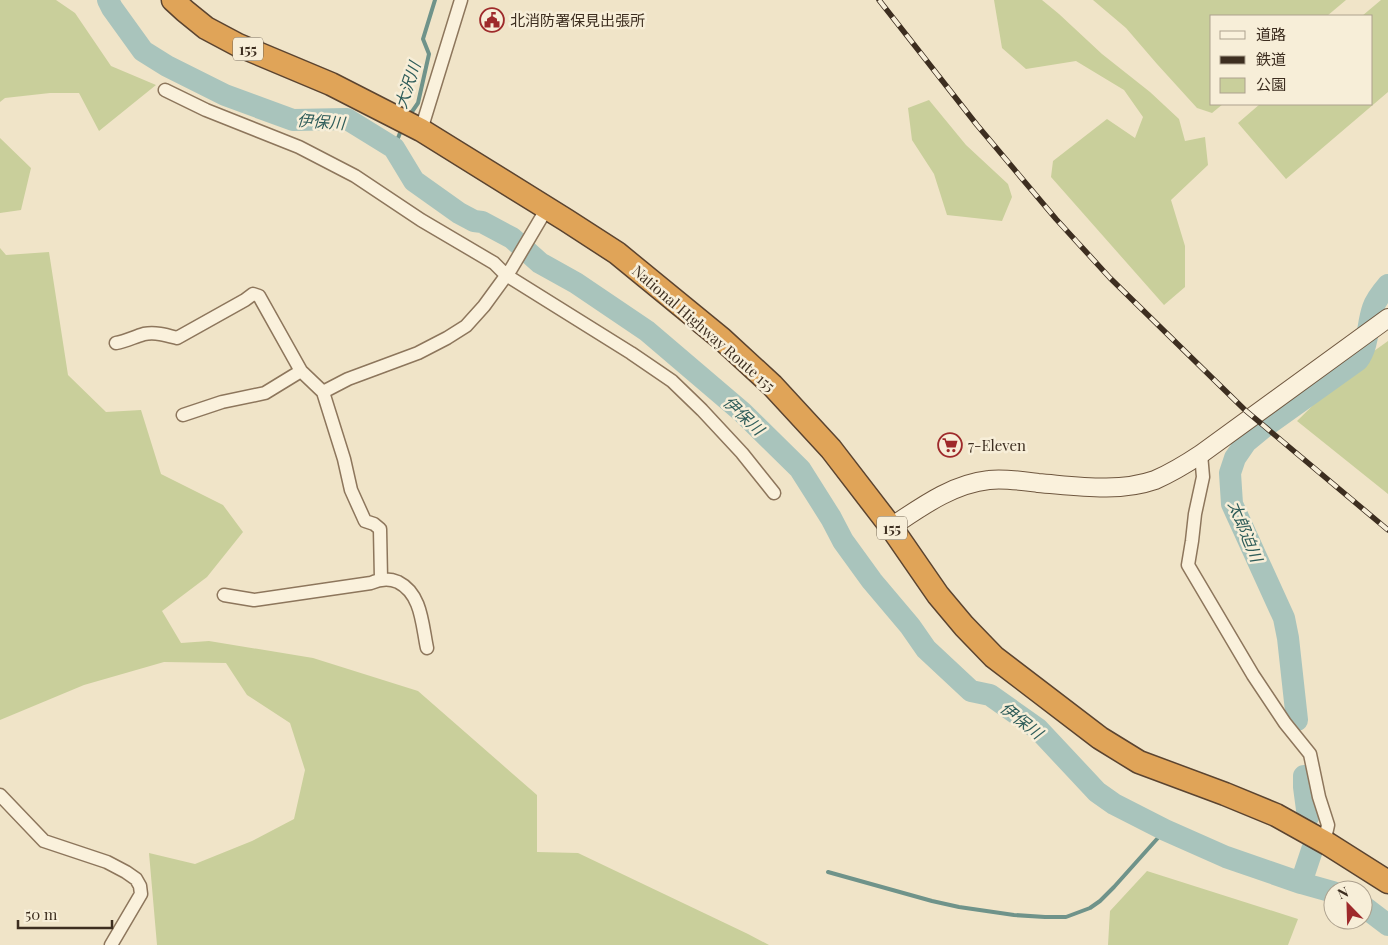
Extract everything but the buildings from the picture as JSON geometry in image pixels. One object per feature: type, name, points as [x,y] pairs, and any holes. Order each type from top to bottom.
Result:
[{"type":"highway","name":"National Highway Route 155","points":[[173,0],[206,28],[238,45],[331,84],[421,130],[617,253],[722,339],[772,385],[831,450],[891,527],[938,596],[994,657],[1100,738],[1139,762],[1276,815],[1328,844],[1388,882]]},
{"type":"street","points":[[421,130],[461,0]]},
{"type":"street","points":[[165,90],[206,110],[299,147],[355,176],[421,220],[494,263],[631,353],[672,381],[702,410],[742,453],[774,493]]},
{"type":"street","points":[[324,392],[348,379],[418,353],[466,326],[484,306],[508,272],[547,208]]},
{"type":"street","points":[[116,343],[152,333],[160,333],[177,338],[253,294],[259,296],[301,371],[324,392],[351,490],[365,521],[374,524],[380,530],[380,579]]},
{"type":"street","points":[[891,527],[928,503],[957,488],[990,479],[1102,488],[1131,486],[1154,480],[1178,469],[1201,454],[1383,322]]},
{"type":"street","points":[[183,415],[222,402],[258,396],[301,371]]},
{"type":"street","points":[[1201,454],[1203,476],[1195,514],[1188,565],[1253,675],[1285,723],[1310,754],[1319,797],[1328,825],[1326,834],[1328,844]]},
{"type":"street","points":[[224,595],[254,600],[380,579],[394,580],[406,586],[412,594],[419,610],[427,648]]},
{"type":"street","points":[[0,795],[44,841],[107,862],[136,879],[140,886],[141,894],[111,945]]},
{"type":"green space","points":[[0,0],[56,0],[75,13],[111,66],[156,85],[99,131],[79,93],[50,93],[5,98],[0,102]]},
{"type":"green space","points":[[994,0],[1042,0],[1179,119],[1185,141],[1205,137],[1208,165],[1171,200],[1185,246],[1185,287],[1164,305],[1051,177],[1053,161],[1107,119],[1135,138],[1143,117],[1124,90],[1076,61],[1026,69],[1002,48]]},
{"type":"green space","points":[[1093,0],[1346,0],[1328,15],[1210,15],[1210,105],[1222,105],[1212,113],[1197,108],[1126,28]]},
{"type":"green space","points":[[1381,0],[1388,0],[1388,92],[1373,105],[1373,15],[1363,15]]},
{"type":"green space","points":[[929,100],[966,145],[1008,184],[1012,197],[1002,221],[947,215],[934,174],[912,140],[908,108]]},
{"type":"green space","points":[[1259,105],[1373,105],[1286,179],[1238,123]]},
{"type":"green space","points":[[0,138],[31,168],[21,210],[0,213]]},
{"type":"green space","points":[[0,248],[6,255],[49,252],[68,375],[106,412],[141,410],[161,474],[223,505],[243,532],[207,577],[162,611],[181,643],[209,641],[313,658],[418,691],[537,795],[537,852],[578,853],[769,945],[157,945],[149,853],[195,864],[252,841],[294,819],[305,770],[290,723],[247,695],[226,663],[164,662],[84,685],[0,720]]},
{"type":"green space","points":[[1388,341],[1388,494],[1297,421],[1353,366]]},
{"type":"green space","points":[[1147,871],[1298,919],[1288,945],[1108,945],[1110,911]]},
{"type":"waterway","name":"伊保川","points":[[108,0],[143,51],[167,66],[225,95],[293,120],[347,119],[394,148],[414,181],[459,213],[474,221],[482,222],[512,238],[540,263],[576,283],[647,331],[742,412],[800,469],[843,541],[926,649],[971,691],[990,695],[1038,729],[1097,792],[1114,804],[1165,830],[1226,857],[1323,889]]},
{"type":"waterway","name":"大沢川","points":[[409,116],[418,103],[429,54],[423,39],[435,0]]},
{"type":"waterway","name":"大沢川","points":[[394,148],[402,128]]},
{"type":"waterway","name":"太郎迫川","points":[[1297,720],[1284,618],[1232,504],[1230,473],[1235,458],[1246,442],[1358,360],[1364,348],[1374,305],[1388,285]]},
{"type":"waterway","name":"太郎迫川","points":[[1304,776],[1308,817]]},
{"type":"waterway","points":[[828,872],[959,907],[1014,915],[1066,917],[1090,908],[1100,901],[1165,830]]},
{"type":"waterway","name":"太郎迫川","points":[[1301,883],[1312,850]]},
{"type":"waterway","name":"伊保川","points":[[1373,914],[1388,925]]},
{"type":"railway","points":[[879,0],[977,125],[1056,219],[1110,278],[1245,410],[1388,530]]},
{"type":"place","name":"北消防署保見出張所","points":[[492,20]]},
{"type":"place","name":"7-Eleven","points":[[950,445]]}]
